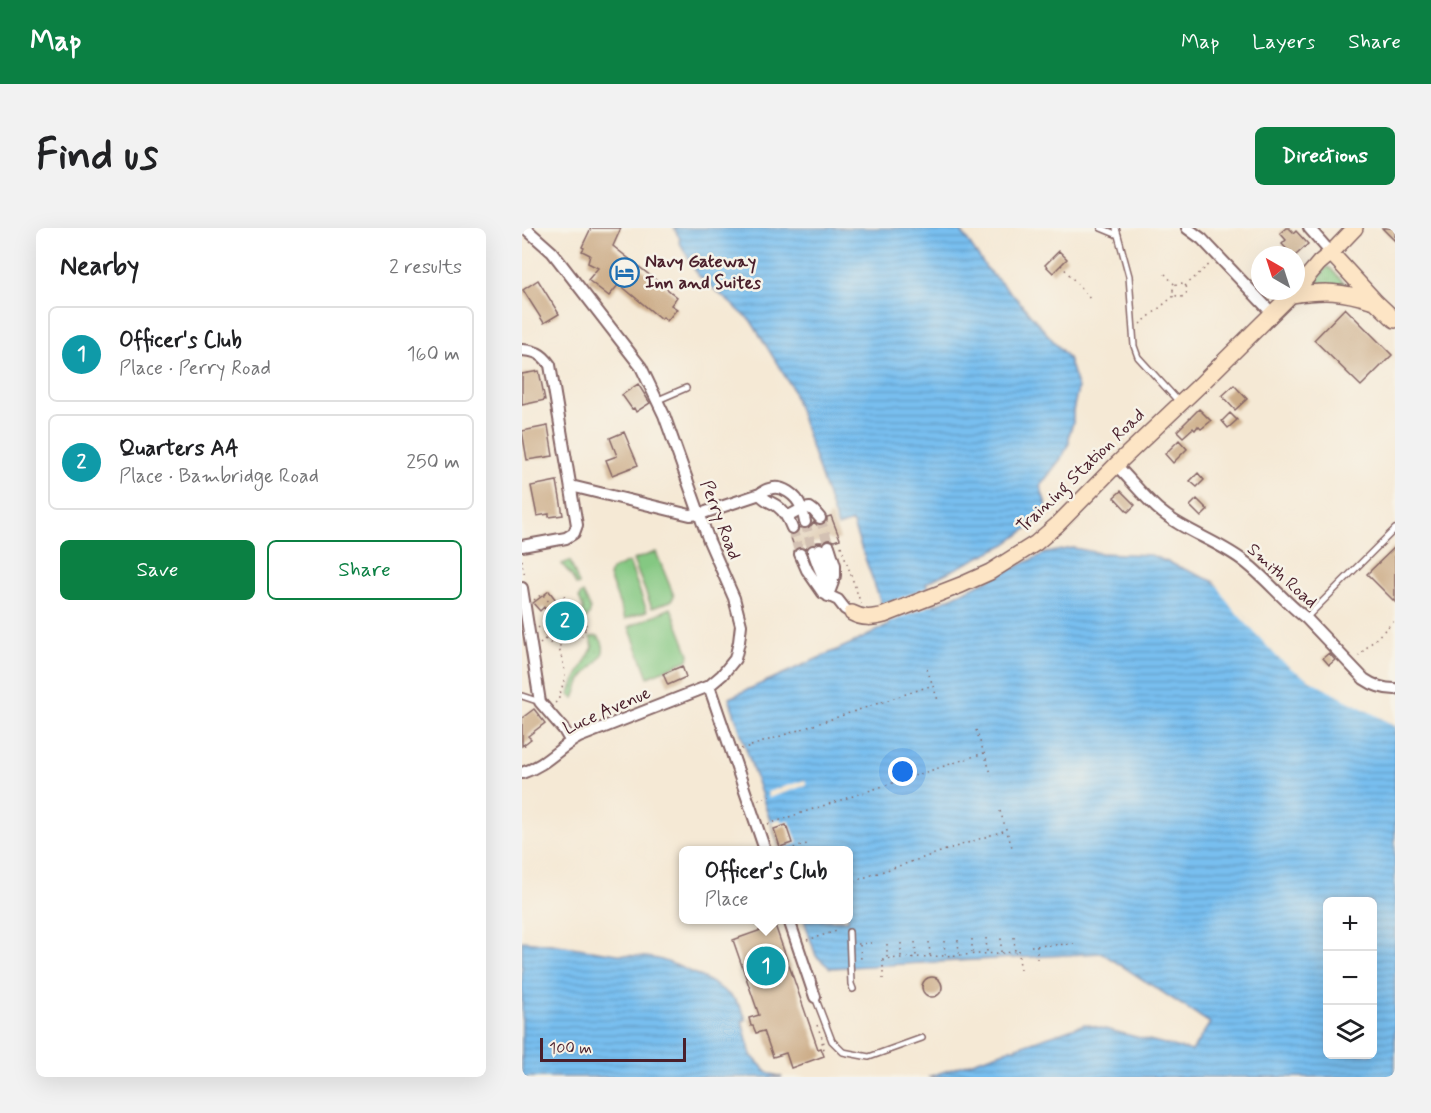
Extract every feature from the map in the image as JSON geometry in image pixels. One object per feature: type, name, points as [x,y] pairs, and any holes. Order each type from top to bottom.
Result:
[{"type":"street","name":"Perry Road","points":[[525,228],[552,252],[610,326],[641,367],[658,400],[715,556],[734,598],[741,625],[735,659],[709,686]]},
{"type":"street","points":[[1187,228],[1202,239],[1272,313]]},
{"type":"street","points":[[1309,228],[1395,320]]},
{"type":"street","name":"Training Station Road","points":[[1305,279],[1331,253],[1347,231]]},
{"type":"street","points":[[1305,292],[1335,291],[1376,302]]},
{"type":"street","name":"Training Station Road","points":[[856,607],[864,618],[884,615],[990,572],[1036,543],[1286,300]]},
{"type":"street","points":[[522,350],[539,353],[550,365],[578,525],[574,533],[566,538],[522,546]]},
{"type":"street","name":"Smith Road","points":[[1116,465],[1158,509],[1195,533],[1241,558],[1306,618],[1364,679],[1375,686],[1386,689],[1394,686]]},
{"type":"street","points":[[571,486],[690,515],[700,514],[775,488],[789,492],[796,498],[812,520]]},
{"type":"street","points":[[760,494],[763,499],[776,505],[787,517],[792,528]]},
{"type":"street","points":[[787,517],[802,509]]},
{"type":"street","points":[[823,549],[835,566],[835,578],[830,589],[823,593],[802,558],[823,549]]},
{"type":"street","points":[[823,549],[830,589],[845,609],[856,607]]},
{"type":"street","points":[[524,586],[528,631],[545,703],[571,741]]},
{"type":"street","points":[[709,686],[764,846]]},
{"type":"street","name":"Luce Avenue","points":[[522,773],[545,763],[571,741],[709,686]]},
{"type":"street","points":[[790,924],[815,997]]},
{"type":"lane","points":[[1101,228],[1118,236]]},
{"type":"lane","points":[[1116,228],[1129,276],[1134,346],[1138,357],[1180,404]]},
{"type":"lane","points":[[658,400],[686,388]]},
{"type":"lane","points":[[1306,618],[1395,529]]},
{"type":"lane","points":[[522,696],[545,703]]},
{"type":"lane","points":[[849,932],[853,989]]},
{"type":"lane","points":[[815,997],[832,1041],[843,1052],[868,1057],[922,1038]]},
{"type":"path","points":[[1185,286],[1218,256]]},
{"type":"path","points":[[1061,265],[1091,300]]},
{"type":"path","points":[[1166,274],[1175,285]]},
{"type":"path","points":[[1174,295],[1185,296],[1187,290],[1181,283],[1175,285]]},
{"type":"path","points":[[1174,295],[1175,285]]},
{"type":"path","points":[[1133,331],[1174,295]]},
{"type":"path","points":[[823,549],[856,607]]},
{"type":"path","points":[[522,560],[524,586]]},
{"type":"path","points":[[532,601],[542,594],[552,606]]},
{"type":"path","points":[[562,598],[564,597],[586,623],[581,638]]},
{"type":"path","points":[[528,631],[549,619],[544,613],[562,598]]},
{"type":"path","points":[[562,598],[566,605]]},
{"type":"path","points":[[1358,656],[1395,620]]},
{"type":"path","points":[[545,639],[550,643],[560,643],[568,638]]},
{"type":"path","points":[[545,703],[554,704],[558,701],[565,677],[565,666],[559,650],[560,643]]},
{"type":"path","points":[[927,669],[939,704]]},
{"type":"path","points":[[745,747],[933,685]]},
{"type":"path","points":[[976,730],[992,776]]},
{"type":"path","points":[[524,745],[528,749]]},
{"type":"path","points":[[770,824],[984,753]]},
{"type":"path","points":[[763,798],[770,796]]},
{"type":"path","points":[[1000,811],[1013,850]]},
{"type":"path","points":[[789,817],[793,816]]},
{"type":"path","points":[[853,883],[1006,830]]},
{"type":"path","points":[[801,846],[807,844]]},
{"type":"path","points":[[810,939],[837,931]]},
{"type":"path","points":[[1014,937],[1015,952]]},
{"type":"path","points":[[986,938],[987,953]]},
{"type":"path","points":[[1001,938],[1001,953]]},
{"type":"path","points":[[972,939],[972,954]]},
{"type":"path","points":[[958,940],[959,955]]},
{"type":"path","points":[[944,941],[945,956]]},
{"type":"path","points":[[915,942],[916,957]]},
{"type":"path","points":[[929,942],[931,956]]},
{"type":"path","points":[[856,944],[871,943]]},
{"type":"path","points":[[901,943],[902,958]]},
{"type":"path","points":[[860,944],[861,960]]},
{"type":"path","points":[[887,944],[888,959]]},
{"type":"path","points":[[1031,946],[1074,944]]},
{"type":"path","points":[[1036,946],[1037,959]]},
{"type":"path","points":[[882,959],[1019,951],[1020,971]]},
{"type":"path","points":[[883,979],[882,960],[896,958]]},
{"type":"path","points":[[823,1042],[821,1042],[825,1053]]},
{"type":"green space","points":[[1327,267],[1330,268],[1348,287],[1311,286]]},
{"type":"green space","points":[[656,552],[674,596],[671,601],[652,608],[633,560]]},
{"type":"green space","points":[[570,561],[579,584],[576,585],[562,564]]},
{"type":"green space","points":[[629,562],[647,611],[625,619],[609,576],[611,570]]},
{"type":"green space","points":[[583,593],[590,610],[585,620],[579,598]]},
{"type":"green space","points":[[671,608],[689,654],[688,660],[648,677],[629,627]]},
{"type":"green space","points":[[598,636],[602,643],[602,655],[581,680],[574,698],[569,695],[593,647],[590,637]]},
{"type":"water","points":[[674,228],[959,228],[987,269],[1017,299],[1068,358],[1078,388],[1069,443],[1062,457],[1040,486],[1047,507],[1052,511],[1006,544],[926,583],[935,605],[1046,553],[1073,548],[1100,553],[1151,555],[1215,582],[1276,653],[1308,678],[1372,711],[1395,726],[1395,1077],[928,1077],[1085,1024],[1192,1051],[1210,1023],[1102,953],[830,968],[816,956],[805,924],[853,924],[853,846],[779,846],[729,698],[889,625],[852,522],[838,527],[791,386],[751,321],[697,274]]},
{"type":"water","points":[[522,941],[653,958],[699,976],[719,987],[735,1000],[746,1020],[742,1021],[751,1055],[768,1073],[782,1077],[522,1077]]},
{"type":"pier","points":[[1212,577],[1278,651],[1334,690],[1373,709],[1395,723],[1395,727],[1325,689],[1278,658],[1231,607]]},
{"type":"pier","points":[[928,587],[934,604],[888,623],[881,606]]},
{"type":"pier","points":[[805,780],[807,785],[769,798],[767,792]]},
{"type":"pier","points":[[780,818],[782,822],[789,820],[798,843],[779,846],[771,822]]},
{"type":"building","name":"Navy Gateway Inn and Suites","points":[[591,228],[621,228],[613,246],[677,297],[671,305],[677,309],[667,321],[663,317],[661,319],[619,284],[609,296],[588,280],[598,268],[588,263],[590,255],[582,251]]},
{"type":"building","points":[[1289,228],[1294,233],[1296,231],[1308,244],[1305,247],[1284,246],[1282,244],[1286,240],[1280,233]]},
{"type":"building","points":[[1382,228],[1395,228],[1395,241]]},
{"type":"building","points":[[1059,251],[1067,259],[1053,273],[1045,265]]},
{"type":"building","points":[[538,280],[559,314],[544,323],[523,290]]},
{"type":"building","points":[[1345,308],[1392,355],[1361,386],[1314,340]]},
{"type":"building","points":[[539,371],[545,400],[522,405],[522,374]]},
{"type":"building","points":[[638,384],[650,403],[636,412],[622,395]]},
{"type":"building","points":[[1234,385],[1247,399],[1235,410],[1222,396]]},
{"type":"building","points":[[1199,409],[1211,421],[1201,429],[1198,426],[1195,430],[1193,428],[1183,437],[1177,431]]},
{"type":"building","points":[[1230,413],[1237,420],[1228,428],[1222,421]]},
{"type":"building","points":[[548,426],[553,456],[527,460],[522,431]]},
{"type":"building","points":[[624,432],[638,465],[612,475],[606,460],[617,456],[610,438]]},
{"type":"building","points":[[1179,440],[1187,449],[1173,463],[1165,454]]},
{"type":"building","points":[[1198,473],[1204,480],[1197,487],[1190,481]]},
{"type":"building","points":[[557,481],[563,515],[537,516],[531,486]]},
{"type":"building","points":[[1121,491],[1135,505],[1128,512],[1114,497]]},
{"type":"building","points":[[1197,499],[1208,510],[1201,517],[1190,506]]},
{"type":"building","points":[[831,516],[840,539],[834,541],[827,539],[810,544],[806,549],[800,547],[795,549],[790,535],[797,533],[799,527],[809,528],[814,522],[822,525],[827,521],[827,517]]},
{"type":"building","points":[[1395,547],[1395,602],[1367,574]]},
{"type":"building","points":[[549,591],[566,613],[570,609],[585,628],[563,634],[552,641],[549,638],[544,632],[554,619],[544,607],[540,611],[533,603]]},
{"type":"building","points":[[1329,653],[1335,660],[1329,665],[1323,658]]},
{"type":"building","points":[[682,666],[686,677],[668,685],[663,674]]},
{"type":"building","points":[[534,709],[545,723],[528,736],[531,739],[522,746],[522,718]]},
{"type":"building","points":[[786,825],[792,843],[780,846],[774,829]]},
{"type":"building","points":[[775,925],[818,1049],[821,1048],[824,1056],[791,1068],[786,1053],[773,1057],[764,1031],[756,1033],[751,1026],[749,1018],[759,1015],[733,940]]},
{"type":"building","points":[[932,977],[939,980],[942,987],[939,994],[932,997],[925,994],[922,987],[925,980]]},
{"type":"tunnel","points":[[820,518],[829,546]]},
{"type":"tunnel","points":[[805,522],[813,551]]},
{"type":"tunnel","points":[[792,528],[800,554]]},
{"type":"place","name":"Navy Gateway Inn and Suites","points":[[624,272]]},
{"type":"place","name":"Quarters AA","points":[[565,621]]},
{"type":"place","name":"Officer's Club","points":[[766,966]]}]
